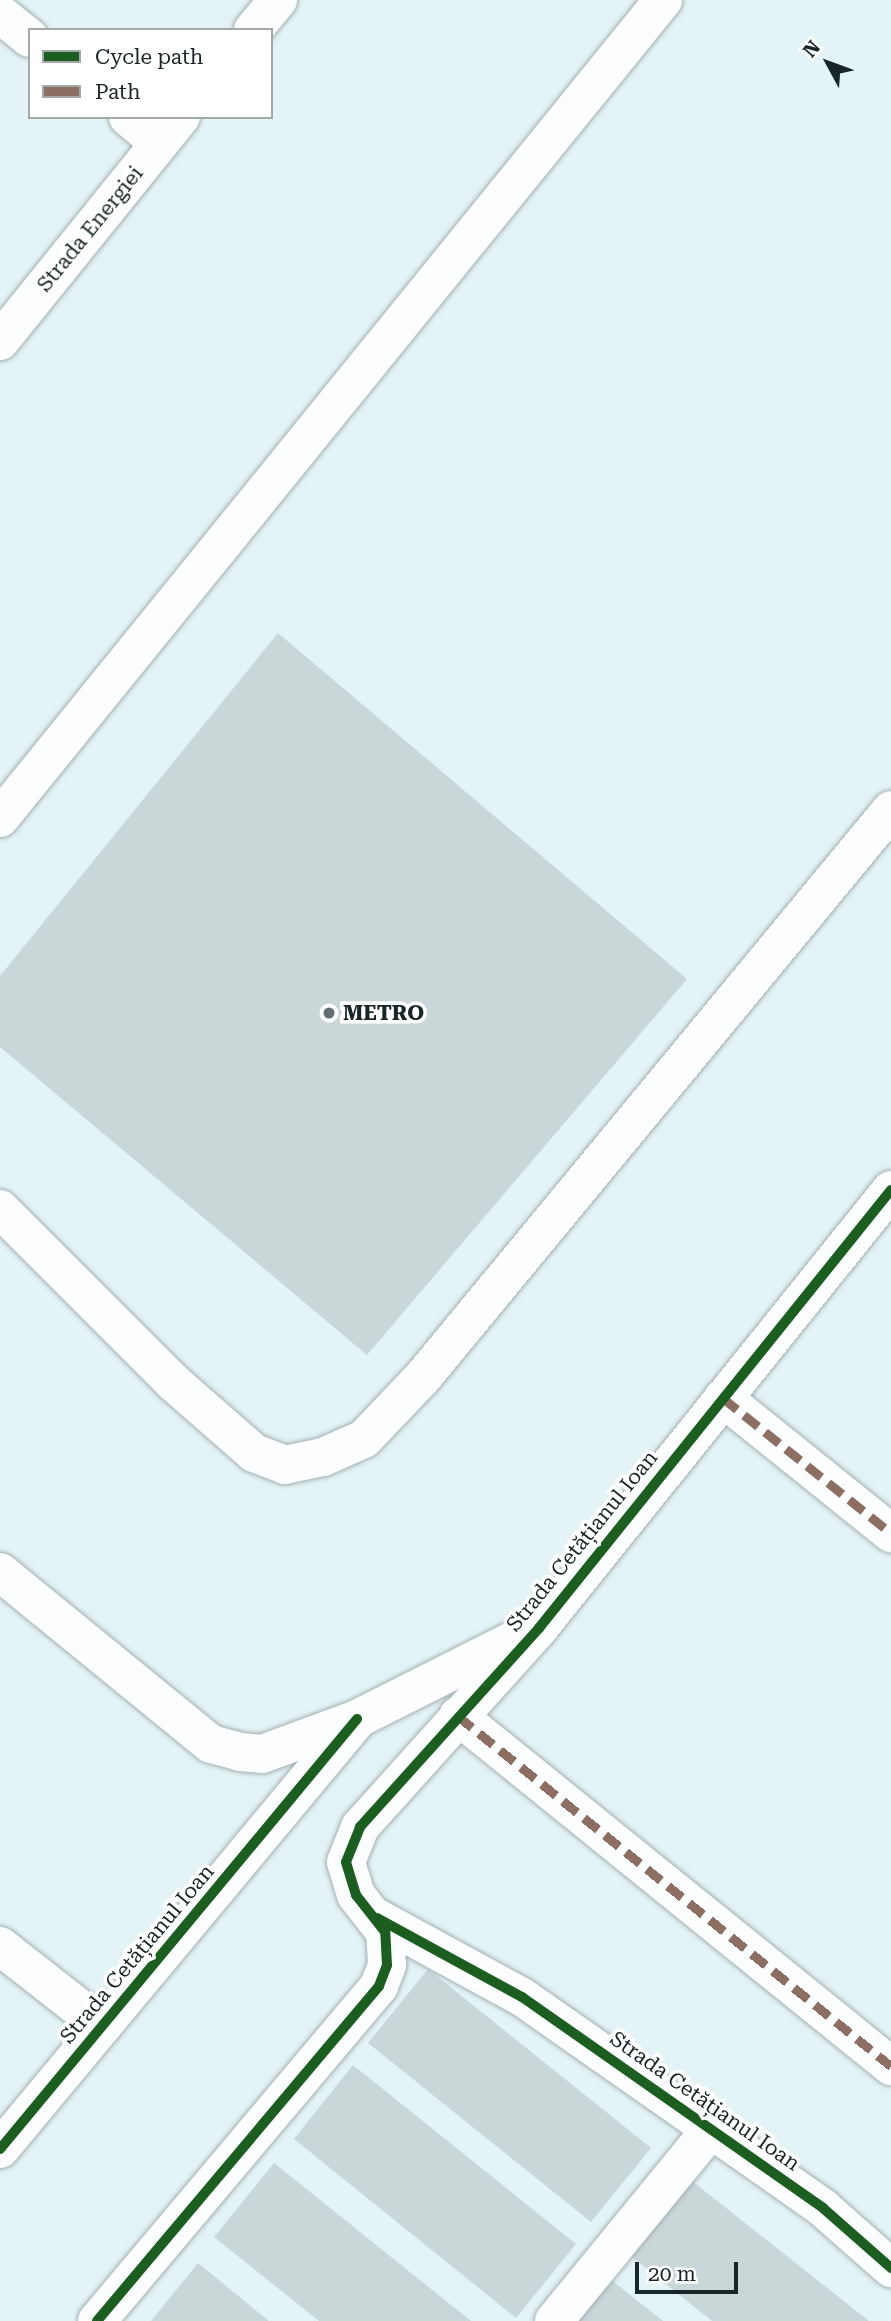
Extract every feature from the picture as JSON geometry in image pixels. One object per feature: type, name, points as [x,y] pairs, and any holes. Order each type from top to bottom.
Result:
[{"type":"street","points":[[255,28],[278,0]]},
{"type":"street","points":[[0,818],[663,0]]},
{"type":"street","points":[[0,14],[28,36]]},
{"type":"street","points":[[134,119],[170,130]]},
{"type":"street","name":"Strada Energiei","points":[[0,341],[170,130]]},
{"type":"street","points":[[0,1209],[174,1383],[254,1453],[285,1465],[323,1457],[364,1439],[423,1377],[891,810]]},
{"type":"street","name":"Strada Cetățianul Ioan","points":[[97,2321],[379,1986],[388,1949],[377,1918],[348,1878],[350,1843],[458,1716],[539,1628],[891,1190]]},
{"type":"street","points":[[723,1398],[891,1533]]},
{"type":"street","name":"Strada Cetățianul Ioan","points":[[0,1572],[211,1744],[262,1754],[357,1719],[539,1628]]},
{"type":"street","points":[[458,1716],[891,2066]]},
{"type":"street","name":"Strada Cetățianul Ioan","points":[[0,2149],[357,1719]]},
{"type":"street","name":"Strada Cetățianul Ioan","points":[[377,1918],[522,1997],[823,2208],[891,2268]]},
{"type":"street","points":[[0,1945],[102,2026]]},
{"type":"street","points":[[554,2321],[711,2129]]},
{"type":"building","name":"METRO","points":[[278,633],[687,979],[367,1355],[0,1047],[0,976]]},
{"type":"building","points":[[428,1969],[651,2148],[591,2222],[368,2043]]},
{"type":"building","points":[[353,2065],[576,2244],[516,2318],[294,2139]]},
{"type":"building","points":[[274,2163],[471,2321],[319,2321],[214,2237]]},
{"type":"building","points":[[687,2177],[869,2321],[712,2321],[627,2253]]},
{"type":"building","points":[[198,2263],[269,2321],[151,2321]]},
{"type":"building","points":[[605,2275],[663,2321],[569,2321]]},
{"type":"marked path","points":[[723,1398],[891,1533]]},
{"type":"marked path","points":[[458,1716],[891,2066]]},
{"type":"cycle path","points":[[97,2321],[379,1986],[387,1965],[385,1932],[356,1895],[346,1862],[360,1827],[539,1628],[891,1190]]},
{"type":"cycle path","points":[[0,2149],[357,1719]]},
{"type":"cycle path","points":[[377,1918],[522,1997],[823,2208],[891,2268]]},
{"type":"place","name":"METRO","points":[[329,1013]]}]
